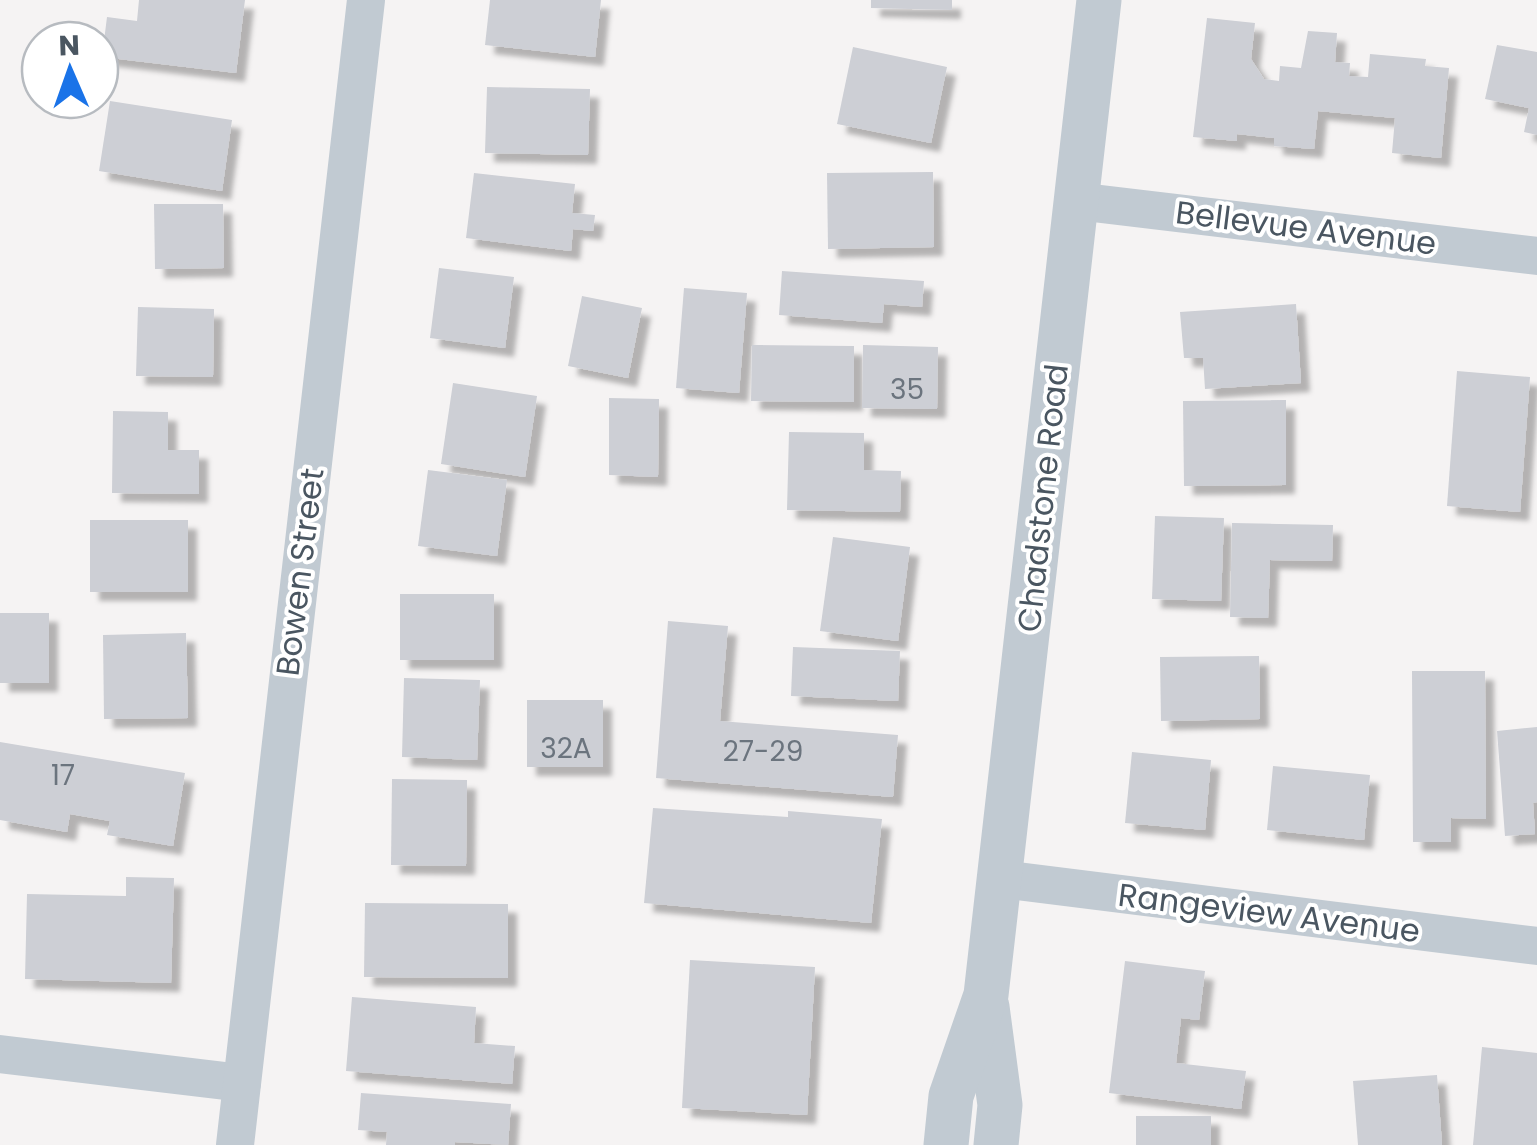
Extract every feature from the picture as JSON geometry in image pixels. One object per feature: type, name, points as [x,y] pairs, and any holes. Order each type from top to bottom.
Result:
[{"type":"street","name":"Bowen Street","points":[[234,1145],[366,0]]},
{"type":"street","name":"Chadstone Road","points":[[946,1145],[951,1096],[986,995],[1099,0]]},
{"type":"street","name":"Bellevue Avenue","points":[[1076,201],[1537,256]]},
{"type":"street","name":"Rangeview Avenue","points":[[1001,879],[1537,946]]},
{"type":"street","name":"Chadstone Road","points":[[986,995],[1000,1105],[996,1145]]},
{"type":"street","points":[[0,1054],[242,1083]]},
{"type":"building","points":[[139,0],[245,0],[236,73],[120,59],[120,20],[107,20],[107,17],[137,21]]},
{"type":"building","points":[[490,0],[601,0],[595,57],[485,45]]},
{"type":"building","points":[[871,0],[952,0],[952,10],[871,8]]},
{"type":"building","points":[[1207,18],[1255,23],[1251,59],[1264,79],[1279,81],[1280,66],[1301,68],[1308,31],[1337,33],[1335,62],[1350,63],[1349,76],[1368,77],[1370,54],[1426,59],[1425,66],[1449,68],[1441,158],[1392,153],[1395,118],[1318,111],[1314,149],[1274,146],[1274,138],[1237,134],[1237,141],[1193,137]]},
{"type":"building","points":[[1497,45],[1537,52],[1537,135],[1524,132],[1529,108],[1485,99]]},
{"type":"building","points":[[853,47],[947,67],[931,143],[837,124]]},
{"type":"building","points":[[487,87],[590,89],[588,155],[485,153]]},
{"type":"building","points":[[120,103],[232,120],[222,191],[99,171],[107,120],[120,120]]},
{"type":"building","points":[[933,172],[934,247],[828,249],[827,173]]},
{"type":"building","points":[[474,173],[575,184],[572,213],[595,215],[593,231],[573,229],[571,251],[466,238]]},
{"type":"building","points":[[154,204],[223,204],[224,268],[155,269]]},
{"type":"building","points":[[439,268],[514,277],[505,348],[430,338]]},
{"type":"building","points":[[782,271],[924,281],[922,307],[884,304],[882,323],[779,315]]},
{"type":"building","points":[[684,288],[747,293],[739,393],[676,388]]},
{"type":"building","points":[[582,296],[642,308],[628,378],[568,366]]},
{"type":"building","points":[[1296,304],[1301,383],[1205,389],[1203,358],[1184,358],[1180,312]]},
{"type":"building","points":[[138,307],[214,309],[213,377],[136,376]]},
{"type":"building","points":[[752,345],[854,346],[854,402],[751,401]]},
{"type":"building","points":[[863,345],[938,347],[937,409],[862,408]]},
{"type":"building","points":[[1457,371],[1530,377],[1520,512],[1447,506]]},
{"type":"building","points":[[453,383],[537,396],[525,477],[441,464]]},
{"type":"building","points":[[609,398],[659,399],[658,477],[609,475]]},
{"type":"building","points":[[1286,400],[1286,485],[1184,486],[1183,401]]},
{"type":"building","points":[[113,411],[168,412],[168,450],[199,450],[199,494],[112,493]]},
{"type":"building","points":[[789,432],[864,433],[864,470],[901,471],[900,512],[787,510]]},
{"type":"building","points":[[428,470],[507,480],[497,556],[418,546]]},
{"type":"building","points":[[1155,516],[1224,518],[1221,601],[1152,599]]},
{"type":"building","points":[[90,520],[188,520],[188,592],[90,592]]},
{"type":"building","points":[[1232,523],[1333,525],[1332,561],[1270,560],[1268,618],[1230,617]]},
{"type":"building","points":[[833,537],[910,547],[898,641],[820,631]]},
{"type":"building","points":[[400,594],[494,594],[494,660],[400,660]]},
{"type":"building","points":[[0,613],[49,613],[49,683],[0,683]]},
{"type":"building","points":[[668,621],[728,626],[720,721],[898,735],[893,797],[656,778]]},
{"type":"building","points":[[186,633],[188,718],[104,719],[103,635]]},
{"type":"building","points":[[793,647],[900,651],[898,701],[791,696]]},
{"type":"building","points":[[1259,656],[1260,719],[1161,721],[1160,657]]},
{"type":"building","points":[[1412,671],[1485,671],[1486,819],[1451,818],[1451,842],[1413,842]]},
{"type":"building","points":[[404,678],[480,680],[477,760],[402,757]]},
{"type":"building","points":[[527,700],[603,700],[603,767],[527,767]]},
{"type":"building","points":[[1537,727],[1535,834],[1505,836],[1497,731]]},
{"type":"building","points":[[0,742],[185,773],[173,846],[107,835],[110,821],[70,814],[67,832],[0,820]]},
{"type":"building","points":[[1132,752],[1211,760],[1205,830],[1125,823]]},
{"type":"building","points":[[1273,766],[1370,775],[1364,840],[1267,830]]},
{"type":"building","points":[[392,779],[467,780],[466,866],[391,865]]},
{"type":"building","points":[[653,808],[788,817],[788,811],[882,819],[871,923],[644,903]]},
{"type":"building","points":[[126,877],[174,878],[171,983],[25,979],[27,894],[126,896]]},
{"type":"building","points":[[365,903],[508,904],[508,978],[364,977]]},
{"type":"building","points":[[690,960],[815,967],[807,1115],[682,1108]]},
{"type":"building","points":[[1125,961],[1205,971],[1199,1020],[1181,1018],[1176,1063],[1246,1071],[1241,1109],[1109,1093]]},
{"type":"building","points":[[352,997],[476,1007],[474,1043],[515,1046],[512,1084],[346,1071]]},
{"type":"building","points":[[1482,1047],[1537,1053],[1537,1145],[1473,1145]]},
{"type":"building","points":[[1437,1075],[1442,1145],[1358,1145],[1353,1081]]},
{"type":"building","points":[[361,1093],[511,1104],[508,1145],[386,1145],[387,1132],[358,1130]]},
{"type":"building","points":[[1136,1116],[1211,1116],[1211,1145],[1136,1145]]}]
